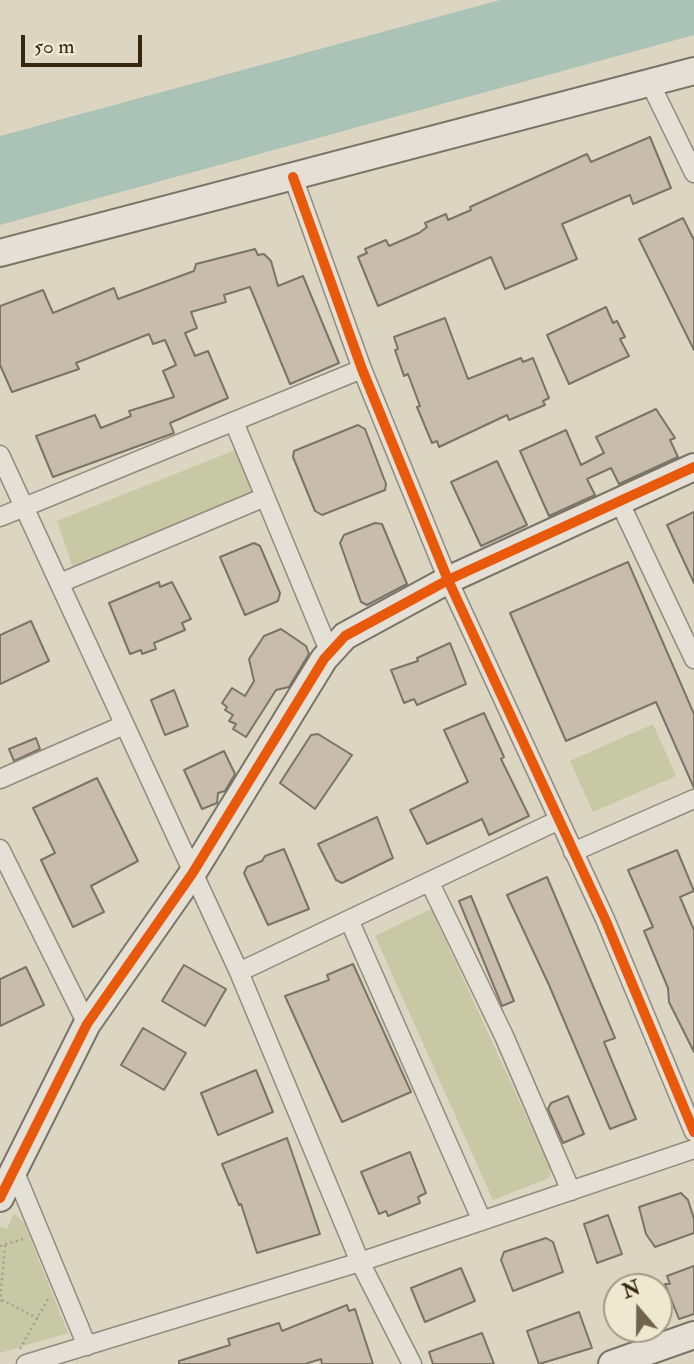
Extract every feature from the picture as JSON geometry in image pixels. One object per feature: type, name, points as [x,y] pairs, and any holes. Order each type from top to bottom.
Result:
[{"type":"street","points":[[0,253],[694,71]]},
{"type":"street","points":[[650,83],[694,173]]},
{"type":"street","points":[[293,177],[362,369],[448,580],[605,919],[694,1132]]},
{"type":"street","points":[[0,517],[362,369]]},
{"type":"street","points":[[234,422],[330,653]]},
{"type":"street","points":[[0,455],[239,972],[360,1262],[412,1364]]},
{"type":"street","points":[[0,1198],[88,1024],[192,874],[330,653],[345,636],[448,580],[694,467]]},
{"type":"street","points":[[61,583],[265,497]]},
{"type":"street","points":[[619,501],[694,659]]},
{"type":"street","points":[[0,779],[124,725]]},
{"type":"street","points":[[573,852],[694,799]]},
{"type":"street","points":[[239,972],[350,922],[559,820]]},
{"type":"street","points":[[0,849],[88,1024]]},
{"type":"street","points":[[430,883],[504,1036],[571,1191]]},
{"type":"street","points":[[350,922],[482,1221]]},
{"type":"street","points":[[22,1358],[87,1346],[360,1262],[694,1149]]},
{"type":"street","points":[[14,1170],[87,1346]]},
{"type":"street","points":[[629,1362],[692,1341]]},
{"type":"path","points":[[39,1319],[1,1301],[2,1246],[40,1233]]},
{"type":"path","points":[[22,1358],[59,1279]]},
{"type":"green space","points":[[235,450],[255,493],[73,568],[57,521]]},
{"type":"green space","points":[[653,724],[676,776],[593,812],[570,761]]},
{"type":"green space","points":[[431,909],[551,1170],[549,1178],[493,1200],[375,936]]},
{"type":"green space","points":[[14,1213],[24,1223],[68,1333],[0,1353],[0,1226],[7,1229]]},
{"type":"shaded area","points":[[500,0],[694,0],[694,35],[0,225],[0,136]]},
{"type":"building","points":[[650,137],[671,188],[633,204],[630,195],[562,224],[577,259],[505,289],[491,257],[378,306],[358,257],[367,253],[365,249],[386,240],[389,246],[419,233],[427,227],[425,223],[446,214],[448,220],[471,210],[470,207],[587,154],[591,162]]},
{"type":"building","points":[[683,218],[694,240],[694,350],[639,239]]},
{"type":"building","points":[[255,249],[258,255],[264,254],[271,261],[278,286],[303,276],[339,363],[290,384],[250,287],[224,295],[226,302],[191,312],[197,328],[185,333],[195,356],[208,351],[228,398],[170,423],[174,433],[53,477],[36,436],[95,415],[101,428],[131,416],[129,411],[174,397],[163,371],[176,365],[165,340],[153,344],[149,334],[76,363],[79,369],[12,392],[0,365],[0,306],[43,290],[53,313],[114,288],[118,299],[194,271],[196,264]]},
{"type":"building","points":[[606,307],[613,323],[617,321],[625,337],[620,339],[629,356],[569,384],[547,335]]},
{"type":"building","points":[[445,318],[468,379],[521,358],[523,362],[533,358],[549,398],[543,401],[545,405],[509,420],[507,415],[439,447],[437,441],[432,443],[417,407],[420,406],[408,374],[404,376],[395,350],[398,349],[394,337]]},
{"type":"building","points":[[656,409],[675,438],[670,440],[678,457],[619,484],[611,468],[587,479],[595,495],[549,516],[520,451],[566,430],[581,465],[604,453],[596,437]]},
{"type":"building","points":[[358,425],[365,429],[386,484],[385,490],[322,515],[315,511],[293,457],[294,451]]},
{"type":"building","points":[[497,461],[527,525],[481,546],[451,482]]},
{"type":"building","points":[[694,512],[694,583],[667,525]]},
{"type":"building","points":[[375,523],[382,524],[407,584],[367,605],[361,602],[340,543],[344,535]]},
{"type":"building","points":[[254,543],[260,546],[280,593],[278,601],[245,615],[220,557]]},
{"type":"building","points":[[628,562],[694,714],[694,788],[656,702],[566,741],[510,613]]},
{"type":"building","points":[[159,582],[160,587],[172,582],[191,619],[182,623],[185,630],[154,643],[156,649],[142,654],[141,650],[130,654],[109,603]]},
{"type":"building","points":[[31,621],[49,661],[0,684],[0,635]]},
{"type":"building","points":[[281,629],[306,646],[309,654],[289,687],[276,690],[246,737],[233,729],[236,724],[229,721],[233,715],[225,710],[227,707],[222,703],[232,688],[245,696],[254,681],[249,659],[264,636]]},
{"type":"building","points":[[450,643],[466,684],[417,705],[414,699],[404,703],[391,670],[418,661],[417,658]]},
{"type":"building","points":[[174,690],[188,726],[165,735],[151,700]]},
{"type":"building","points":[[484,713],[504,757],[501,759],[529,816],[489,835],[482,819],[427,844],[410,810],[468,782],[444,730]]},
{"type":"building","points":[[318,734],[352,755],[315,809],[280,783],[311,735]]},
{"type":"building","points":[[36,738],[40,749],[14,761],[9,749]]},
{"type":"building","points":[[224,751],[235,774],[225,791],[218,793],[217,803],[202,809],[184,770]]},
{"type":"building","points":[[97,778],[138,861],[91,886],[104,912],[73,927],[41,860],[55,853],[33,808]]},
{"type":"building","points":[[377,817],[393,858],[342,883],[336,880],[318,844]]},
{"type":"building","points":[[284,849],[309,909],[268,925],[244,873],[247,867],[262,861],[265,856]]},
{"type":"building","points":[[677,850],[694,891],[680,897],[694,930],[694,1052],[669,1002],[668,988],[644,931],[653,927],[628,870]]},
{"type":"building","points":[[547,877],[615,1038],[604,1042],[636,1119],[610,1129],[549,985],[507,895]]},
{"type":"building","points":[[471,896],[514,1001],[502,1006],[459,901]]},
{"type":"building","points":[[353,964],[411,1092],[342,1122],[285,996],[329,980],[327,975]]},
{"type":"building","points":[[184,965],[226,989],[205,1026],[162,1001]]},
{"type":"building","points":[[26,967],[44,1005],[0,1026],[0,979]]},
{"type":"building","points":[[143,1028],[186,1053],[164,1090],[121,1065]]},
{"type":"building","points":[[256,1070],[273,1112],[218,1135],[201,1093]]},
{"type":"building","points":[[568,1096],[584,1134],[563,1143],[548,1109],[551,1103]]},
{"type":"building","points":[[287,1138],[320,1234],[257,1253],[241,1204],[239,1205],[222,1164]]},
{"type":"building","points":[[410,1152],[426,1193],[418,1197],[420,1203],[388,1216],[386,1211],[379,1214],[361,1172]]},
{"type":"building","points":[[681,1193],[688,1200],[694,1219],[694,1233],[655,1247],[646,1234],[639,1207]]},
{"type":"building","points":[[608,1215],[622,1254],[597,1263],[584,1224]]},
{"type":"building","points":[[546,1238],[553,1242],[563,1272],[513,1291],[501,1260],[504,1252]]},
{"type":"building","points":[[694,1266],[694,1314],[679,1319],[673,1304],[673,1274]]},
{"type":"building","points":[[461,1268],[475,1301],[425,1322],[411,1288]]},
{"type":"building","points":[[347,1305],[349,1311],[355,1309],[373,1364],[322,1364],[321,1359],[305,1364],[179,1364],[179,1361],[230,1345],[228,1339],[279,1323],[282,1331]]},
{"type":"building","points":[[579,1312],[592,1348],[539,1364],[527,1331]]},
{"type":"building","points":[[482,1333],[494,1364],[433,1364],[429,1352]]},
{"type":"cycle path","points":[[293,177],[362,369],[448,580],[605,919],[694,1132]]},
{"type":"cycle path","points":[[0,1198],[87,1024],[192,874],[324,659],[345,636],[448,580],[694,467]]}]
